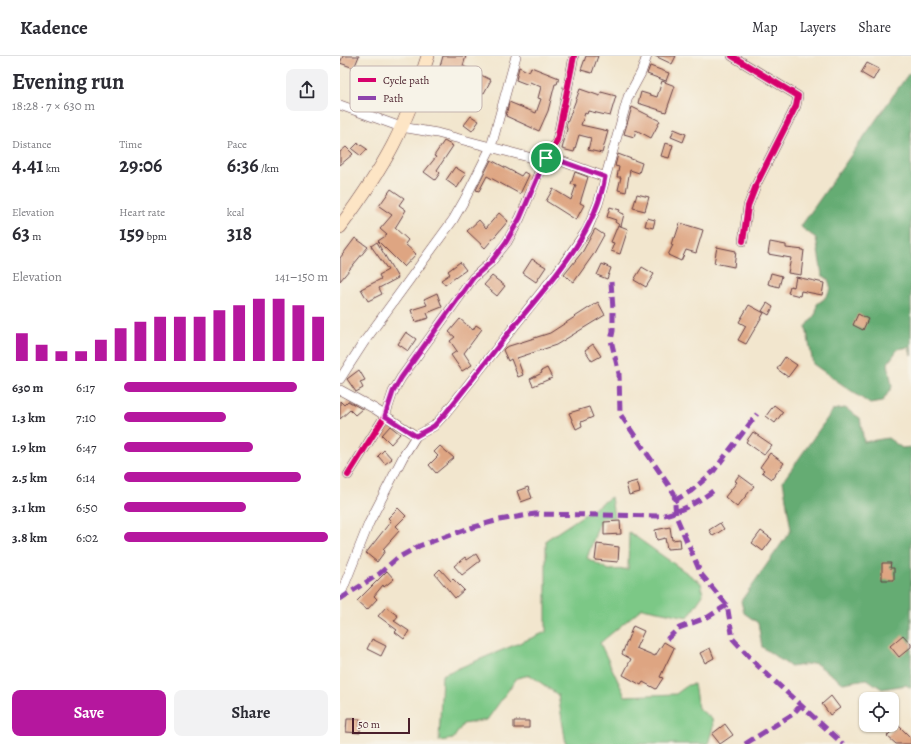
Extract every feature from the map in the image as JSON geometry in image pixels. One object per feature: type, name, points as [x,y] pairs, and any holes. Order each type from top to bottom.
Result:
[{"type":"main road","points":[[425,66],[428,56]]},
{"type":"main road","points":[[340,227],[372,182],[408,112]]},
{"type":"street","points":[[340,379],[364,342],[453,220],[468,193],[491,147],[516,56]]},
{"type":"street","points":[[348,475],[385,416],[393,392],[401,378],[473,278],[491,262],[506,242],[520,218],[546,158],[553,150],[557,140],[574,56]]},
{"type":"street","points":[[340,596],[369,523],[405,452],[416,436],[434,426],[444,415],[558,271],[587,230],[598,204],[628,97],[641,73],[647,56]]},
{"type":"street","points":[[732,56],[798,96],[796,106],[757,182],[748,206],[743,241]]},
{"type":"street","points":[[340,105],[350,109]]},
{"type":"street","points":[[359,112],[401,127],[418,129],[532,158],[546,158],[561,161],[605,177]]},
{"type":"street","points":[[340,390],[416,436]]},
{"type":"green space","points":[[909,73],[911,74],[911,355],[909,347],[898,349],[888,363],[892,387],[882,402],[870,404],[813,364],[806,327],[816,313],[817,304],[824,299],[831,289],[828,279],[822,275],[816,238],[801,226]]},
{"type":"green space","points":[[845,408],[860,418],[864,442],[888,438],[902,448],[911,447],[911,688],[906,685],[882,689],[867,679],[843,683],[815,663],[791,667],[762,647],[758,623],[744,613],[741,601],[791,530],[783,481],[833,410]]},
{"type":"green space","points":[[611,497],[614,517],[601,518],[587,558],[609,570],[628,569],[629,532],[701,583],[703,595],[688,617],[642,608],[600,643],[625,696],[676,694],[688,685],[694,684],[698,708],[712,719],[713,727],[708,744],[566,744],[558,695],[530,675],[517,678],[487,720],[463,724],[453,739],[439,741],[442,675],[546,632],[546,540]]},
{"type":"building","points":[[343,56],[359,56],[355,66],[350,67],[340,63]]},
{"type":"building","points":[[443,56],[466,56],[463,66],[440,66]]},
{"type":"building","points":[[586,56],[598,56],[592,73],[581,70]]},
{"type":"building","points":[[655,56],[676,56],[672,64]]},
{"type":"building","points":[[867,63],[879,69],[873,80],[861,73]]},
{"type":"building","points":[[650,66],[669,73],[666,81],[647,74]]},
{"type":"building","points":[[519,67],[529,72],[531,67],[559,78],[557,84],[555,84],[548,111],[539,131],[506,116],[509,102],[536,113],[541,99],[538,98],[541,87],[530,82],[529,85],[516,80]]},
{"type":"building","points":[[482,76],[491,80],[484,93],[482,92]]},
{"type":"building","points":[[662,81],[675,86],[666,112],[638,103],[641,92],[657,97]]},
{"type":"building","points":[[580,89],[600,96],[601,92],[616,96],[610,116],[588,111],[587,114],[585,113],[581,125],[608,131],[602,153],[588,150],[591,138],[579,135],[574,152],[562,149],[567,129],[566,126]]},
{"type":"building","points":[[632,107],[660,121],[651,138],[636,130],[634,137],[624,134]]},
{"type":"building","points":[[471,116],[479,121],[472,131],[464,125]]},
{"type":"building","points":[[674,129],[686,134],[683,142],[671,137]]},
{"type":"building","points":[[444,141],[453,146],[437,170],[440,173],[435,180],[424,172],[436,157],[434,156]]},
{"type":"building","points":[[358,143],[367,149],[361,156],[352,149]]},
{"type":"building","points":[[665,143],[673,145],[669,158],[661,156]]},
{"type":"building","points":[[346,147],[353,154],[340,165],[340,152]]},
{"type":"building","points":[[618,154],[642,163],[639,173],[630,170],[626,192],[618,190],[621,177],[617,177],[619,167],[615,166]]},
{"type":"building","points":[[491,160],[521,176],[524,172],[529,175],[520,194],[487,176],[479,191],[476,190]]},
{"type":"building","points":[[455,167],[466,174],[457,188],[446,180]]},
{"type":"building","points":[[575,172],[588,177],[580,203],[584,205],[576,220],[546,201],[553,189],[571,200],[576,185],[571,184]]},
{"type":"building","points":[[391,189],[404,198],[399,205],[406,210],[395,228],[408,240],[405,244],[416,254],[404,267],[378,241],[387,235],[380,229],[392,215],[379,206]]},
{"type":"building","points":[[637,194],[649,197],[645,211],[633,208]]},
{"type":"building","points":[[610,207],[620,210],[619,212],[624,214],[621,226],[615,222],[616,220],[607,217]]},
{"type":"building","points":[[499,213],[508,221],[485,248],[467,231],[479,220],[486,228]]},
{"type":"building","points":[[647,218],[655,220],[653,228],[645,226]]},
{"type":"building","points":[[680,223],[703,230],[696,253],[686,250],[681,261],[668,255],[673,245],[671,245],[673,238],[675,238]]},
{"type":"building","points":[[618,225],[628,229],[620,254],[611,251],[614,243],[611,242]]},
{"type":"building","points":[[595,229],[604,235],[593,255],[574,282],[564,275],[583,251]]},
{"type":"building","points":[[355,238],[368,247],[340,281],[340,258]]},
{"type":"building","points":[[377,242],[398,278],[379,288],[382,294],[368,301],[361,289],[381,279],[379,275],[388,270],[371,246]]},
{"type":"building","points":[[770,242],[786,245],[786,248],[804,250],[801,275],[788,273],[791,258],[768,254]]},
{"type":"building","points":[[717,247],[736,251],[734,267],[714,263]]},
{"type":"building","points":[[532,259],[546,267],[536,282],[523,273]]},
{"type":"building","points":[[460,262],[466,270],[445,285],[441,280],[450,274],[448,271]]},
{"type":"building","points":[[602,264],[611,268],[607,279],[597,275]]},
{"type":"building","points":[[642,267],[654,274],[646,287],[634,280]]},
{"type":"building","points":[[771,273],[782,276],[779,287],[768,284]]},
{"type":"building","points":[[492,276],[505,286],[497,296],[484,285]]},
{"type":"building","points":[[796,277],[824,283],[822,295],[801,291],[800,296],[788,293],[790,286],[794,287]]},
{"type":"building","points":[[437,293],[442,307],[427,313],[429,318],[415,322],[411,310],[427,305],[424,299]]},
{"type":"building","points":[[598,302],[605,315],[556,345],[517,358],[523,375],[518,377],[511,359],[508,361],[503,350],[506,347],[550,333]]},
{"type":"building","points":[[767,303],[773,307],[769,315],[762,311]]},
{"type":"building","points":[[749,305],[764,313],[746,344],[738,340],[746,326],[739,322]]},
{"type":"building","points":[[858,314],[868,319],[863,330],[853,325]]},
{"type":"building","points":[[460,319],[473,330],[476,325],[482,329],[464,353],[472,365],[462,371],[451,355],[457,351],[450,341],[455,337],[449,332]]},
{"type":"building","points":[[406,332],[416,339],[408,351],[398,344]]},
{"type":"building","points":[[593,344],[601,356],[592,361],[585,350]]},
{"type":"building","points":[[785,357],[797,365],[788,377],[777,369]]},
{"type":"building","points":[[547,368],[552,378],[533,386],[530,379],[542,373],[541,371]]},
{"type":"building","points":[[359,370],[365,380],[360,382],[363,388],[356,392],[347,379]]},
{"type":"building","points":[[340,401],[344,405],[348,401],[362,409],[355,415],[350,410],[340,419]]},
{"type":"building","points":[[774,405],[783,412],[775,423],[766,416]]},
{"type":"building","points":[[589,407],[593,417],[581,422],[582,426],[576,429],[569,413]]},
{"type":"building","points":[[390,426],[400,434],[391,444],[382,435]]},
{"type":"building","points":[[753,432],[772,445],[764,455],[746,442]]},
{"type":"building","points":[[440,446],[454,458],[436,473],[429,465],[438,456],[434,452]]},
{"type":"building","points":[[384,450],[392,459],[385,464],[378,456]]},
{"type":"building","points":[[770,453],[784,463],[772,479],[762,472],[764,470],[760,467]]},
{"type":"building","points":[[739,475],[754,486],[737,507],[725,497],[737,482],[735,481]]},
{"type":"building","points":[[637,481],[640,492],[629,495],[626,484]]},
{"type":"building","points":[[528,487],[532,498],[521,502],[517,491]]},
{"type":"building","points":[[398,508],[406,516],[396,526],[400,530],[383,549],[385,551],[377,562],[366,553],[391,521],[388,518]]},
{"type":"building","points":[[620,521],[621,534],[604,535],[604,522]]},
{"type":"building","points":[[720,523],[724,529],[713,536],[709,530]]},
{"type":"building","points":[[670,527],[672,540],[680,539],[681,548],[667,549],[665,538],[657,540],[655,530]]},
{"type":"building","points":[[761,531],[772,539],[763,551],[752,543]]},
{"type":"building","points":[[597,544],[619,547],[618,562],[595,560]]},
{"type":"building","points":[[476,554],[480,561],[462,575],[454,566],[465,557],[467,560]]},
{"type":"building","points":[[882,563],[891,563],[890,568],[894,568],[894,580],[882,580]]},
{"type":"building","points":[[440,569],[451,581],[453,579],[464,590],[455,598],[435,574]]},
{"type":"building","points":[[387,571],[394,579],[384,587],[383,585],[374,596],[377,599],[367,610],[357,601]]},
{"type":"building","points":[[386,607],[398,616],[394,621],[409,631],[404,639],[395,632],[397,630],[378,616]]},
{"type":"building","points":[[633,626],[644,631],[636,648],[655,656],[664,642],[674,648],[660,677],[663,678],[656,689],[643,682],[641,685],[623,675],[631,659],[622,654]]},
{"type":"building","points":[[903,635],[911,644],[911,647],[899,657],[890,646]]},
{"type":"building","points":[[372,639],[386,646],[381,656],[367,649]]},
{"type":"building","points":[[710,648],[714,658],[705,663],[700,653]]},
{"type":"building","points":[[831,696],[840,708],[830,715],[822,704]]},
{"type":"building","points":[[347,719],[360,719],[360,733],[346,732]]},
{"type":"building","points":[[514,721],[529,721],[529,728],[514,728]]},
{"type":"building","points":[[725,724],[733,735],[720,744],[712,734]]},
{"type":"building","points":[[899,726],[911,738],[911,744],[896,744],[887,736],[891,732],[899,732]]},
{"type":"marked path","points":[[611,282],[613,309],[613,331],[611,340],[619,374],[620,414],[674,493],[676,516],[701,574],[727,605],[733,639],[758,666],[843,744]]},
{"type":"marked path","points":[[674,501],[691,491],[713,472],[757,414]]},
{"type":"marked path","points":[[340,599],[379,574],[396,559],[419,546],[467,529],[499,520],[535,514],[659,516],[688,506],[714,490]]},
{"type":"marked path","points":[[667,639],[679,628],[708,617],[727,605]]},
{"type":"marked path","points":[[745,744],[793,714],[801,705]]},
{"type":"cycle path","points":[[348,475],[385,416],[393,392],[401,378],[473,278],[491,262],[507,242],[520,218],[542,165],[553,150],[557,140],[574,56]]},
{"type":"cycle path","points":[[732,56],[798,96],[796,106],[757,183],[748,206],[743,241]]},
{"type":"route","points":[[546,158],[561,161],[605,177],[598,204],[587,230],[558,271],[444,415],[434,426],[425,429],[416,436],[385,416],[393,392],[401,378],[445,319],[473,278],[491,262],[506,242],[520,218],[546,158]]}]
